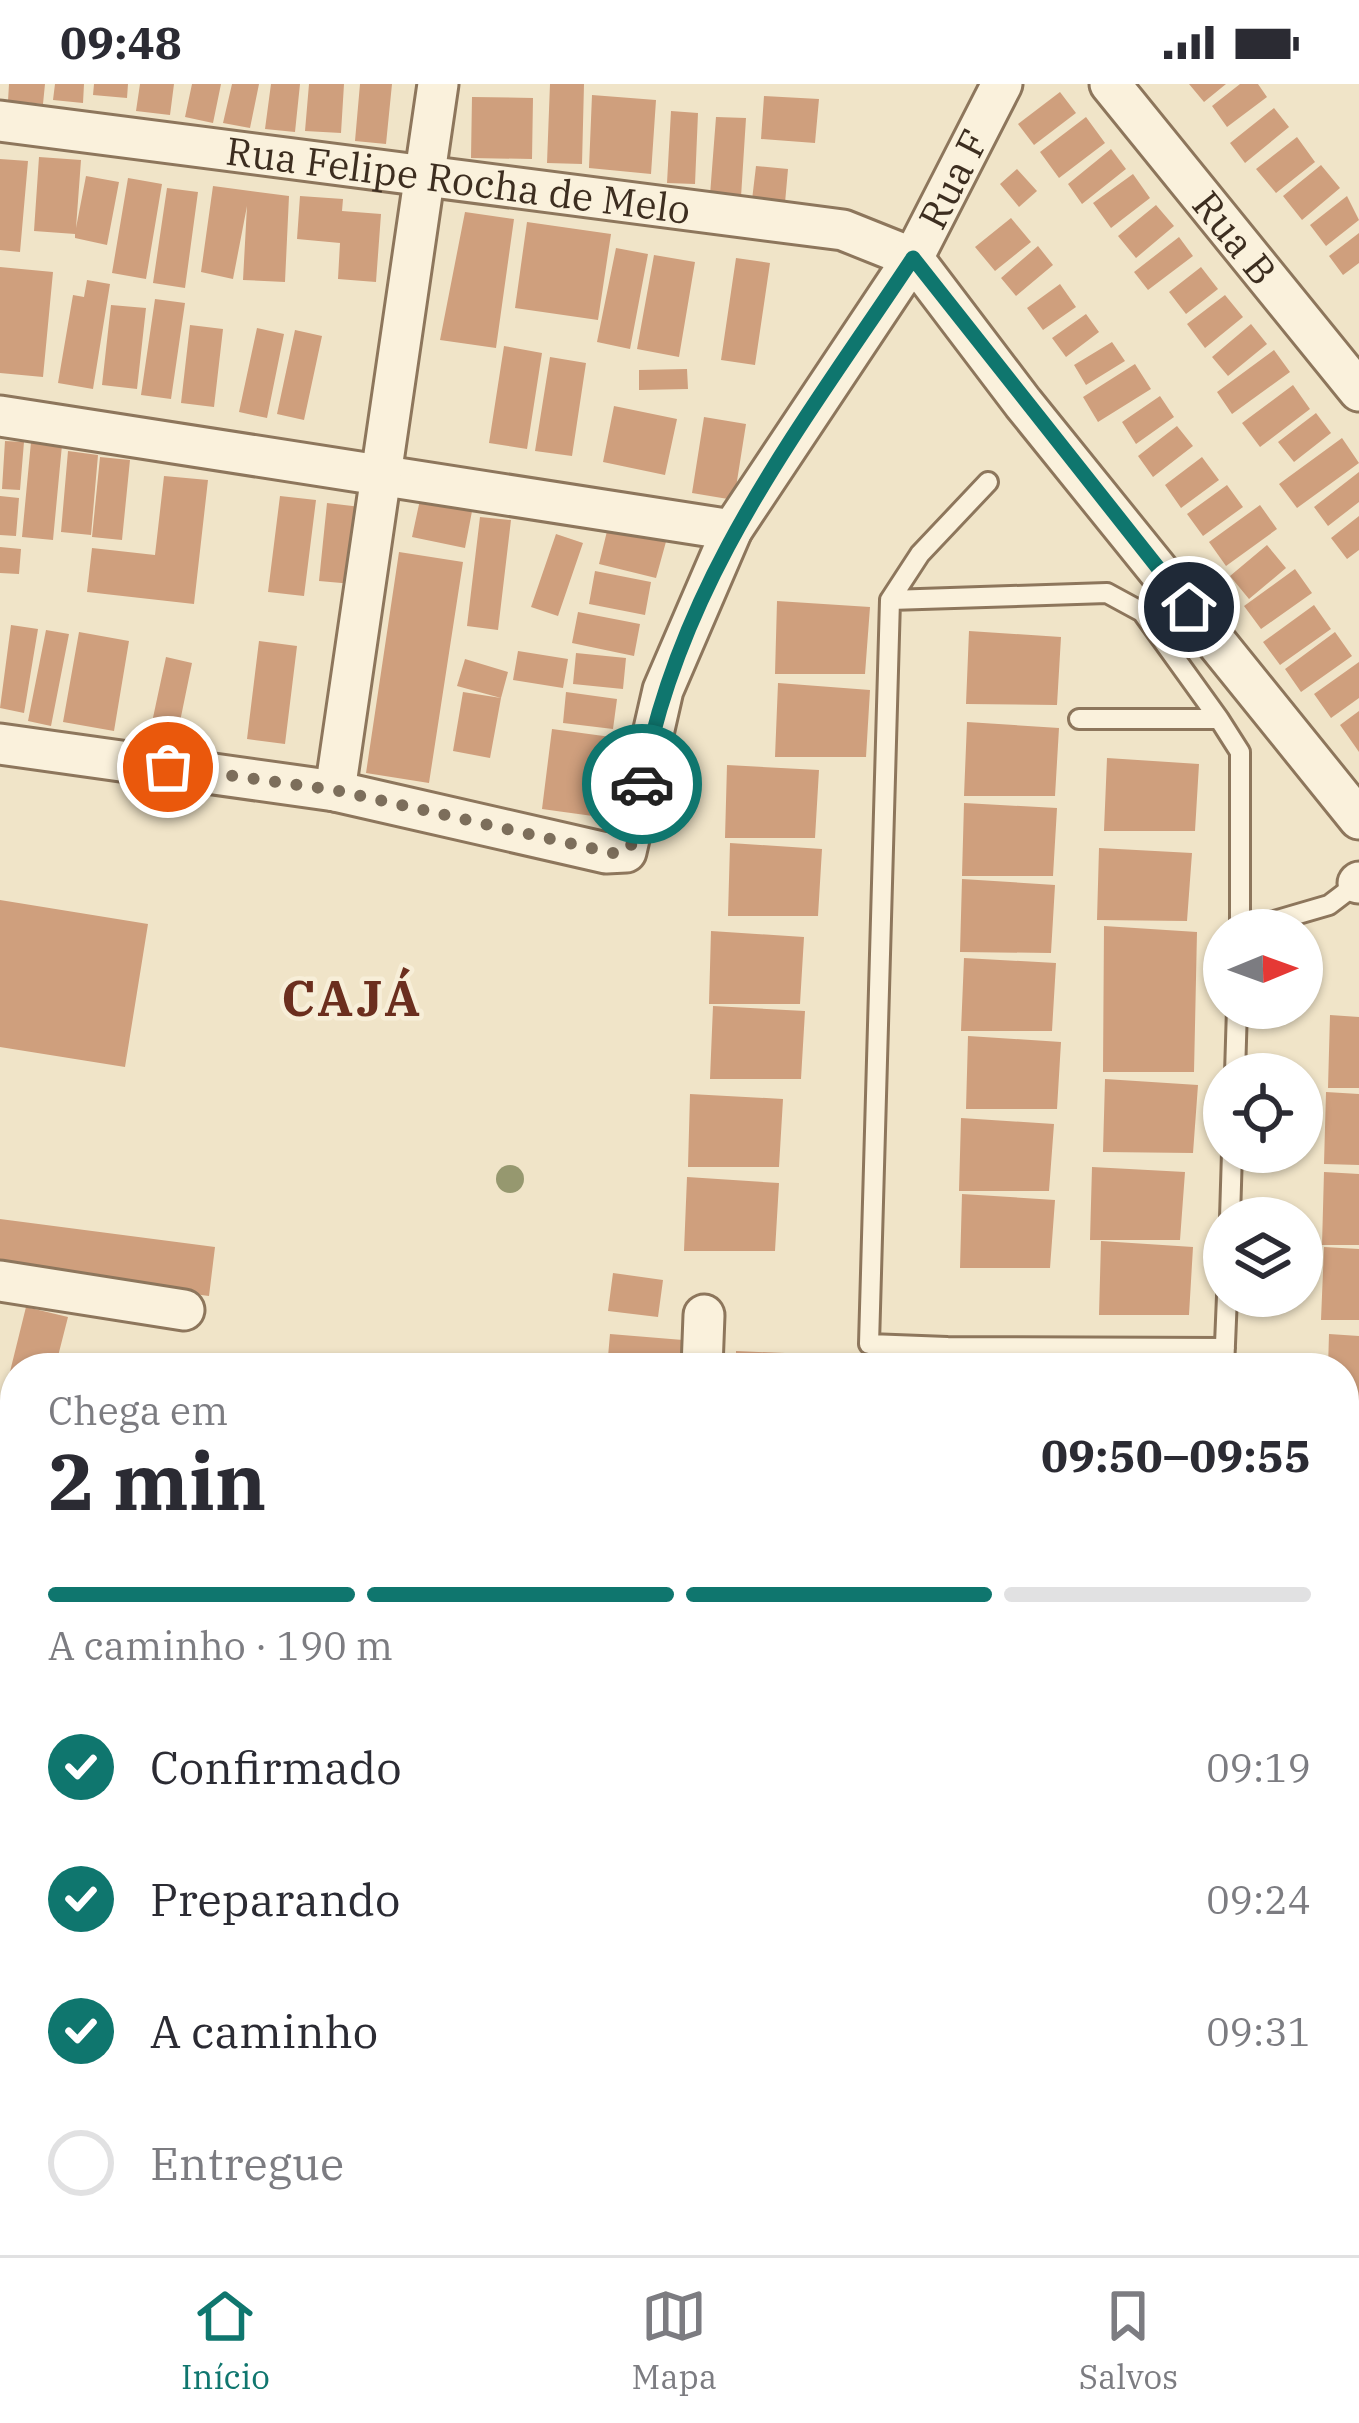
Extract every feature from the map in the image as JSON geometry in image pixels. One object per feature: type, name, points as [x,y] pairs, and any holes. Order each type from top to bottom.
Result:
[{"type":"street","points":[[0,744],[335,790],[438,84]]},
{"type":"street","name":"Rua F","points":[[335,790],[606,853],[626,852],[663,690],[732,530],[913,258],[1002,84]]},
{"type":"street","name":"Rua B","points":[[1110,84],[1359,391]]},
{"type":"street","name":"Rua Felipe Rocha de Melo","points":[[0,121],[843,230],[913,258]]},
{"type":"street","points":[[913,258],[1023,403],[1359,819]]},
{"type":"street","points":[[0,416],[732,530]]},
{"type":"street","points":[[0,1281],[184,1310]]},
{"type":"street","points":[[702,1353],[704,1315]]},
{"type":"lane","points":[[988,482],[920,554],[890,600],[869,1344],[1147,1347],[1190,1353]]},
{"type":"lane","points":[[890,600],[1107,593],[1142,612],[1240,752],[1241,909]]},
{"type":"lane","points":[[1079,719],[1219,719]]},
{"type":"lane","points":[[1312,909],[1329,904],[1358,882]]},
{"type":"lane","points":[[1225,1353],[1226,1317]]},
{"type":"lane","points":[[947,1347],[948,1353]]},
{"type":"lane","points":[[1147,1347],[1147,1353]]},
{"type":"building","points":[[9,84],[45,84],[43,104],[8,101]]},
{"type":"building","points":[[55,84],[84,84],[83,103],[53,100]]},
{"type":"building","points":[[94,84],[128,84],[127,98],[93,95]]},
{"type":"building","points":[[140,84],[174,84],[170,115],[136,111]]},
{"type":"building","points":[[192,84],[221,84],[213,123],[185,117]]},
{"type":"building","points":[[232,84],[259,84],[250,128],[223,123]]},
{"type":"building","points":[[271,84],[300,84],[295,132],[265,129]]},
{"type":"building","points":[[309,84],[344,84],[341,133],[305,131]]},
{"type":"building","points":[[360,84],[392,84],[386,144],[355,141]]},
{"type":"building","points":[[550,84],[584,84],[582,164],[547,163]]},
{"type":"building","points":[[1189,84],[1226,84],[1204,102]]},
{"type":"building","points":[[1240,84],[1258,84],[1267,97],[1227,127],[1212,106]]},
{"type":"building","points":[[1060,92],[1076,113],[1034,145],[1018,124]]},
{"type":"building","points":[[592,95],[656,100],[651,174],[589,168]]},
{"type":"building","points":[[764,96],[819,99],[815,143],[761,139]]},
{"type":"building","points":[[472,97],[533,98],[532,159],[471,158]]},
{"type":"building","points":[[1274,108],[1289,127],[1245,163],[1230,143]]},
{"type":"building","points":[[671,111],[698,113],[695,184],[667,183]]},
{"type":"building","points":[[716,117],[746,118],[741,197],[710,195]]},
{"type":"building","points":[[1086,117],[1105,143],[1059,178],[1040,152]]},
{"type":"building","points":[[1297,137],[1315,162],[1276,193],[1256,169]]},
{"type":"building","points":[[1111,149],[1126,169],[1082,204],[1068,184]]},
{"type":"building","points":[[39,157],[81,160],[76,228],[86,176],[119,182],[107,245],[75,238],[75,234],[34,231]]},
{"type":"building","points":[[0,159],[28,161],[20,252],[0,250]]},
{"type":"building","points":[[1321,165],[1340,188],[1302,220],[1283,196]]},
{"type":"building","points":[[756,166],[788,169],[785,203],[752,200]]},
{"type":"building","points":[[1017,169],[1037,191],[1019,207],[1000,184]]},
{"type":"building","points":[[1133,174],[1150,198],[1111,228],[1093,203]]},
{"type":"building","points":[[128,178],[162,184],[146,279],[112,273]]},
{"type":"building","points":[[213,186],[289,196],[285,282],[243,280],[247,206],[233,279],[201,272]]},
{"type":"building","points":[[167,188],[198,192],[185,288],[153,283]]},
{"type":"building","points":[[300,196],[343,199],[342,211],[381,214],[376,282],[338,279],[340,243],[297,239]]},
{"type":"building","points":[[1347,196],[1359,220],[1326,246],[1310,225]]},
{"type":"building","points":[[1156,205],[1174,226],[1136,258],[1118,236]]},
{"type":"building","points":[[465,212],[514,219],[496,348],[440,340]]},
{"type":"building","points":[[1011,218],[1031,242],[995,271],[975,247]]},
{"type":"building","points":[[527,222],[611,234],[598,320],[515,308]]},
{"type":"building","points":[[1359,233],[1359,263],[1343,275],[1329,256]]},
{"type":"building","points":[[1179,237],[1193,256],[1148,290],[1134,272]]},
{"type":"building","points":[[1038,246],[1053,265],[1016,296],[1001,278]]},
{"type":"building","points":[[616,248],[648,254],[630,349],[597,342]]},
{"type":"building","points":[[654,255],[695,262],[679,357],[637,349]]},
{"type":"building","points":[[736,258],[770,263],[755,365],[721,360]]},
{"type":"building","points":[[0,267],[53,272],[43,377],[0,373]]},
{"type":"building","points":[[1201,267],[1218,289],[1186,314],[1169,292]]},
{"type":"building","points":[[87,280],[110,284],[93,389],[58,383],[73,295],[84,297]]},
{"type":"building","points":[[1060,284],[1076,307],[1043,330],[1027,308]]},
{"type":"building","points":[[1225,295],[1243,317],[1205,348],[1187,324]]},
{"type":"building","points":[[155,299],[185,303],[171,399],[141,395]]},
{"type":"building","points":[[111,305],[146,308],[137,389],[102,385]]},
{"type":"building","points":[[1086,314],[1099,332],[1066,357],[1052,338]]},
{"type":"building","points":[[1251,324],[1267,344],[1228,376],[1212,357]]},
{"type":"building","points":[[190,325],[223,329],[214,407],[181,403]]},
{"type":"building","points":[[257,328],[284,334],[267,418],[239,412]]},
{"type":"building","points":[[295,330],[322,336],[304,420],[277,414]]},
{"type":"building","points":[[1112,342],[1125,361],[1086,385],[1074,365]]},
{"type":"building","points":[[504,346],[542,353],[527,449],[489,443]]},
{"type":"building","points":[[1274,350],[1290,372],[1232,414],[1217,392]]},
{"type":"building","points":[[550,357],[586,363],[572,456],[535,451]]},
{"type":"building","points":[[1135,364],[1151,389],[1098,422],[1083,397]]},
{"type":"building","points":[[687,369],[688,389],[639,390],[639,370]]},
{"type":"building","points":[[1293,385],[1310,409],[1260,447],[1242,423]]},
{"type":"building","points":[[1160,396],[1174,417],[1136,444],[1122,422]]},
{"type":"building","points":[[614,406],[677,419],[665,475],[603,462]]},
{"type":"building","points":[[1316,413],[1331,433],[1294,462],[1278,442]]},
{"type":"building","points":[[704,417],[746,424],[734,500],[692,493]]},
{"type":"building","points":[[1177,426],[1193,446],[1153,477],[1138,456]]},
{"type":"building","points":[[1342,438],[1359,463],[1297,508],[1279,484]]},
{"type":"building","points":[[5,441],[24,442],[20,490],[2,489]]},
{"type":"building","points":[[31,442],[62,445],[53,540],[22,537]]},
{"type":"building","points":[[68,451],[98,455],[91,535],[61,532]]},
{"type":"building","points":[[100,457],[130,460],[122,540],[92,537]]},
{"type":"building","points":[[1202,457],[1219,480],[1181,508],[1165,485]]},
{"type":"building","points":[[1359,472],[1359,502],[1328,526],[1314,507]]},
{"type":"building","points":[[164,476],[208,480],[194,604],[87,592],[92,548],[155,555]]},
{"type":"building","points":[[1227,485],[1243,507],[1203,536],[1187,514]]},
{"type":"building","points":[[421,495],[473,506],[465,548],[412,537]]},
{"type":"building","points":[[0,496],[19,498],[16,536],[0,535]]},
{"type":"building","points":[[280,496],[316,500],[304,596],[268,592]]},
{"type":"building","points":[[327,503],[361,507],[353,584],[319,581]]},
{"type":"building","points":[[1260,505],[1277,529],[1226,566],[1209,542]]},
{"type":"building","points":[[1359,516],[1359,550],[1347,559],[1331,538]]},
{"type":"building","points":[[480,517],[511,520],[498,630],[467,626]]},
{"type":"building","points":[[609,523],[667,538],[656,578],[599,564]]},
{"type":"building","points":[[556,534],[583,543],[558,616],[531,607]]},
{"type":"building","points":[[1267,545],[1286,568],[1249,599],[1230,576]]},
{"type":"building","points":[[0,547],[21,549],[19,574],[0,573]]},
{"type":"building","points":[[399,552],[463,562],[429,783],[366,773]]},
{"type":"building","points":[[1295,569],[1312,593],[1261,629],[1244,606]]},
{"type":"building","points":[[595,571],[651,582],[645,615],[589,604]]},
{"type":"building","points":[[777,601],[870,607],[865,674],[775,674]]},
{"type":"building","points":[[1314,605],[1331,629],[1280,665],[1263,642]]},
{"type":"building","points":[[578,612],[640,624],[634,656],[572,643]]},
{"type":"building","points":[[11,625],[38,629],[24,713],[0,708]]},
{"type":"building","points":[[46,630],[69,634],[51,726],[28,721]]},
{"type":"building","points":[[969,631],[1061,637],[1057,705],[966,704]]},
{"type":"building","points":[[79,632],[129,641],[114,731],[63,722]]},
{"type":"building","points":[[1335,632],[1352,656],[1301,692],[1285,669]]},
{"type":"building","points":[[259,641],[297,646],[285,744],[247,739]]},
{"type":"building","points":[[518,651],[568,659],[563,688],[513,680]]},
{"type":"building","points":[[576,653],[626,658],[623,689],[573,684]]},
{"type":"building","points":[[166,657],[192,663],[175,746],[148,741]]},
{"type":"building","points":[[465,659],[508,672],[501,698],[457,686]]},
{"type":"building","points":[[1359,662],[1359,698],[1331,718],[1314,694]]},
{"type":"building","points":[[778,683],[870,690],[866,757],[775,757]]},
{"type":"building","points":[[463,692],[501,698],[490,758],[453,751]]},
{"type":"building","points":[[566,692],[617,699],[613,729],[563,723]]},
{"type":"building","points":[[1359,711],[1359,752],[1340,725]]},
{"type":"building","points":[[967,722],[1059,728],[1055,796],[964,796]]},
{"type":"building","points":[[552,729],[611,737],[600,817],[542,809]]},
{"type":"building","points":[[1107,758],[1199,764],[1195,831],[1104,831]]},
{"type":"building","points":[[727,765],[819,770],[815,838],[725,838]]},
{"type":"building","points":[[964,803],[1057,808],[1053,876],[962,876]]},
{"type":"building","points":[[730,843],[822,849],[818,916],[728,916]]},
{"type":"building","points":[[1099,848],[1192,853],[1187,921],[1097,920]]},
{"type":"building","points":[[962,879],[1055,885],[1051,953],[960,952]]},
{"type":"building","points":[[0,900],[148,924],[125,1067],[0,1047]]},
{"type":"building","points":[[1104,926],[1197,932],[1194,1072],[1103,1072]]},
{"type":"building","points":[[711,931],[804,937],[800,1004],[709,1004]]},
{"type":"building","points":[[964,958],[1056,963],[1052,1031],[961,1031]]},
{"type":"building","points":[[713,1006],[805,1011],[801,1079],[710,1079]]},
{"type":"building","points":[[1330,1015],[1359,1017],[1359,1088],[1328,1088]]},
{"type":"building","points":[[968,1036],[1061,1042],[1057,1109],[966,1109]]},
{"type":"building","points":[[1105,1079],[1198,1085],[1193,1153],[1103,1152]]},
{"type":"building","points":[[1326,1092],[1359,1094],[1359,1165],[1324,1164]]},
{"type":"building","points":[[690,1094],[783,1099],[779,1167],[688,1167]]},
{"type":"building","points":[[961,1118],[1054,1124],[1049,1191],[959,1191]]},
{"type":"building","points":[[1092,1167],[1185,1172],[1180,1240],[1090,1240]]},
{"type":"building","points":[[1324,1172],[1359,1174],[1359,1245],[1323,1245]]},
{"type":"building","points":[[687,1177],[779,1183],[775,1251],[684,1251]]},
{"type":"building","points":[[962,1194],[1055,1200],[1050,1268],[960,1268]]},
{"type":"building","points":[[0,1219],[215,1247],[209,1296],[0,1269]]},
{"type":"building","points":[[1101,1241],[1193,1247],[1189,1315],[1099,1315]]},
{"type":"building","points":[[1324,1247],[1359,1249],[1359,1320],[1321,1320]]},
{"type":"building","points":[[613,1273],[663,1280],[658,1317],[608,1311]]},
{"type":"building","points":[[26,1307],[68,1317],[59,1353],[15,1353]]},
{"type":"building","points":[[610,1334],[683,1340],[682,1353],[608,1353]]},
{"type":"building","points":[[1329,1334],[1359,1336],[1359,1353],[1328,1353]]},
{"type":"way so far","points":[[168,767],[335,790],[617,854],[631,846],[642,784]]},
{"type":"district","name":"CAJÁ","points":[[352,998]]},
{"type":"route","points":[[642,784],[651,731],[678,646],[732,530],[913,258],[1023,403],[1189,607]]}]
